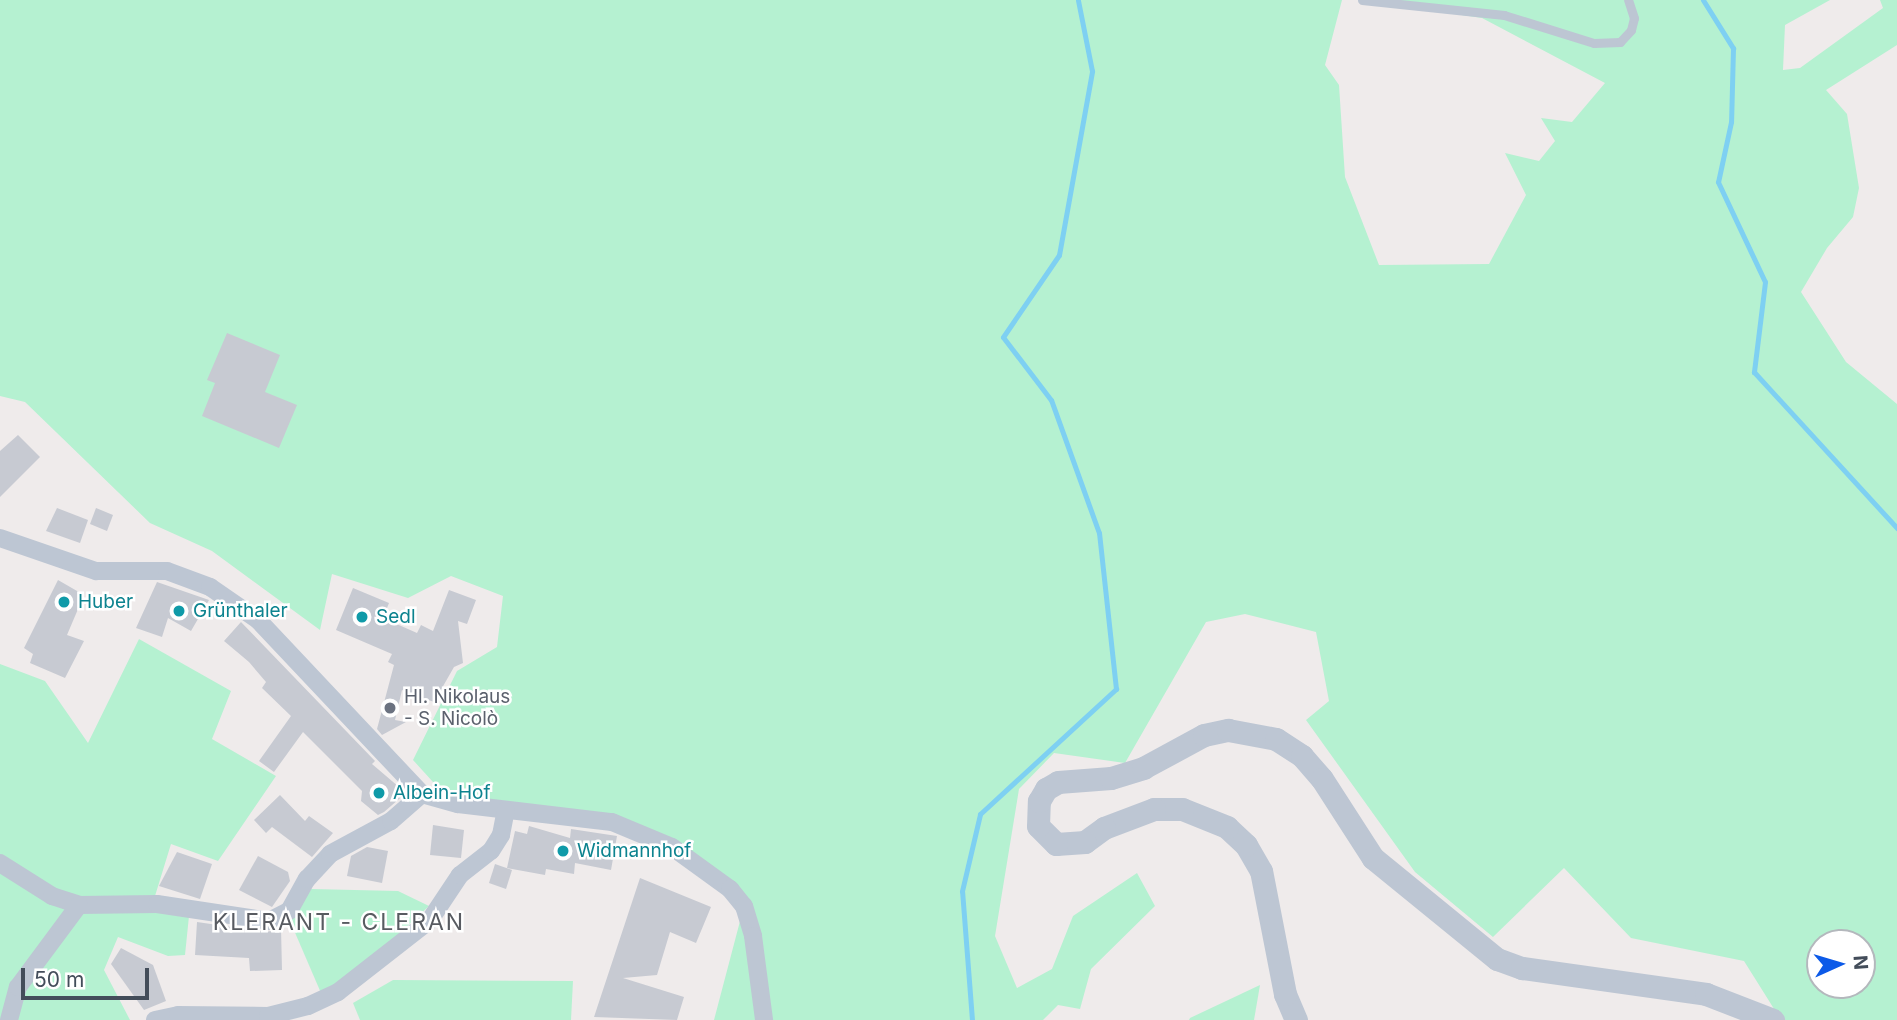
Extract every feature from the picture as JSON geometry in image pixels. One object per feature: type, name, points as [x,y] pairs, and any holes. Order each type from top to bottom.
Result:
[{"type":"street","points":[[0,538],[96,571],[167,571],[210,587],[258,620],[422,794],[506,810],[565,813],[612,822],[672,847],[713,874],[744,906],[753,936],[764,1020]]},
{"type":"street","points":[[1296,1020],[1285,994],[1261,870],[1246,845],[1227,827],[1182,809],[1154,809],[1104,828],[1085,842],[1056,844],[1038,826],[1039,801],[1046,789],[1058,782],[1111,778],[1143,768],[1204,735],[1228,730],[1276,739],[1302,756],[1322,779],[1373,858],[1497,959],[1522,968],[1706,995],[1773,1020]]},
{"type":"street","points":[[0,863],[52,896],[79,905],[156,904],[250,920],[279,919],[330,853],[391,821],[422,794]]},
{"type":"street","points":[[155,1020],[178,1015],[268,1016],[308,1006],[338,992],[430,920],[460,874],[491,851],[501,835],[506,810]]},
{"type":"street","points":[[9,1020],[19,987],[79,905]]},
{"type":"lane","points":[[1362,0],[1504,15],[1594,43],[1620,41],[1631,30],[1634,18],[1628,0]]},
{"type":"green space","points":[[0,0],[1342,0],[1325,65],[1339,85],[1345,177],[1379,265],[1489,264],[1526,195],[1505,153],[1539,161],[1555,141],[1541,118],[1572,122],[1605,83],[1482,18],[1361,0],[1830,0],[1785,25],[1783,70],[1800,68],[1883,8],[1880,0],[1897,0],[1897,45],[1826,90],[1847,114],[1859,188],[1853,217],[1827,248],[1801,292],[1846,362],[1897,404],[1897,1020],[1781,1020],[1744,961],[1631,938],[1564,868],[1493,937],[1415,872],[1306,720],[1329,701],[1316,632],[1245,614],[1206,622],[1125,763],[1054,753],[1019,789],[995,936],[1017,988],[1052,969],[1073,916],[1137,873],[1155,906],[1091,969],[1080,1009],[1058,1005],[1043,1020],[714,1020],[744,906],[730,889],[612,822],[443,793],[413,760],[457,671],[497,647],[503,596],[451,576],[408,598],[332,574],[320,630],[212,551],[150,523],[25,402],[0,396]]},
{"type":"green space","points":[[139,639],[231,691],[212,739],[276,776],[218,861],[171,844],[151,909],[189,916],[185,955],[168,956],[118,937],[104,970],[130,1020],[0,1020],[0,664],[45,681],[88,743]]},
{"type":"green space","points":[[311,889],[398,891],[429,906],[370,961],[321,993],[290,921]]},
{"type":"green space","points":[[393,980],[573,981],[571,1020],[360,1020],[353,1003]]},
{"type":"green space","points":[[1260,985],[1254,1020],[1189,1020],[1190,1018]]},
{"type":"building","points":[[227,333],[280,355],[265,392],[297,405],[279,448],[202,416],[215,383],[207,380]]},
{"type":"building","points":[[18,435],[40,457],[0,497],[0,451]]},
{"type":"building","points":[[57,508],[88,520],[80,543],[46,531]]},
{"type":"building","points":[[96,508],[113,515],[107,531],[90,524]]},
{"type":"building","points":[[58,580],[84,595],[67,635],[84,641],[65,678],[30,663],[33,654],[24,648]]},
{"type":"building","name":"Grünthaler","points":[[157,582],[209,600],[191,631],[168,618],[162,637],[136,628]]},
{"type":"building","points":[[353,588],[389,603],[383,618],[417,633],[421,625],[433,631],[449,590],[476,600],[467,624],[458,621],[463,663],[454,667],[434,702],[402,690],[395,720],[406,722],[382,735],[377,729],[394,665],[388,662],[392,654],[336,630]]},
{"type":"building","points":[[241,622],[375,761],[372,764],[406,793],[384,812],[378,815],[361,801],[362,791],[303,732],[274,772],[259,761],[291,716],[262,688],[266,682],[249,662],[224,641]]},
{"type":"building","points":[[280,795],[305,821],[309,816],[333,833],[312,857],[272,827],[266,833],[254,820]]},
{"type":"building","points":[[433,825],[464,830],[461,858],[430,855]]},
{"type":"building","name":"Widmannhof","points":[[529,826],[570,838],[571,829],[617,836],[611,870],[575,863],[574,874],[546,869],[545,875],[507,868],[515,831],[527,834]]},
{"type":"building","points":[[367,847],[388,851],[382,883],[347,876],[351,856]]},
{"type":"building","points":[[177,852],[212,864],[200,899],[159,886]]},
{"type":"building","points":[[258,856],[288,872],[290,881],[272,907],[239,890]]},
{"type":"building","points":[[495,864],[512,870],[506,889],[489,883]]},
{"type":"building","points":[[640,878],[711,907],[696,943],[670,932],[657,975],[623,978],[684,997],[677,1020],[594,1017]]},
{"type":"building","points":[[197,922],[267,932],[281,928],[282,970],[250,971],[249,958],[195,955]]},
{"type":"building","points":[[121,948],[153,965],[166,1001],[144,1010],[111,964]]},
{"type":"waterway","points":[[972,1020],[962,891],[980,814],[1116,689],[1099,533],[1051,400],[1003,337],[1059,255],[1092,71],[1078,0]]},
{"type":"waterway","points":[[1703,0],[1733,48],[1731,122],[1718,182],[1765,282],[1754,372],[1897,528]]},
{"type":"place","name":"Huber","points":[[64,602]]},
{"type":"place","name":"Grünthaler","points":[[179,611]]},
{"type":"place","name":"Sedl","points":[[362,617]]},
{"type":"place","name":"Hl. Nikolaus - S. Nicolò","points":[[390,708]]},
{"type":"place","name":"Albein-Hof","points":[[379,793]]},
{"type":"place","name":"Widmannhof","points":[[563,851]]},
{"type":"district","name":"KLERANT - CLERAN","points":[[339,922]]}]
